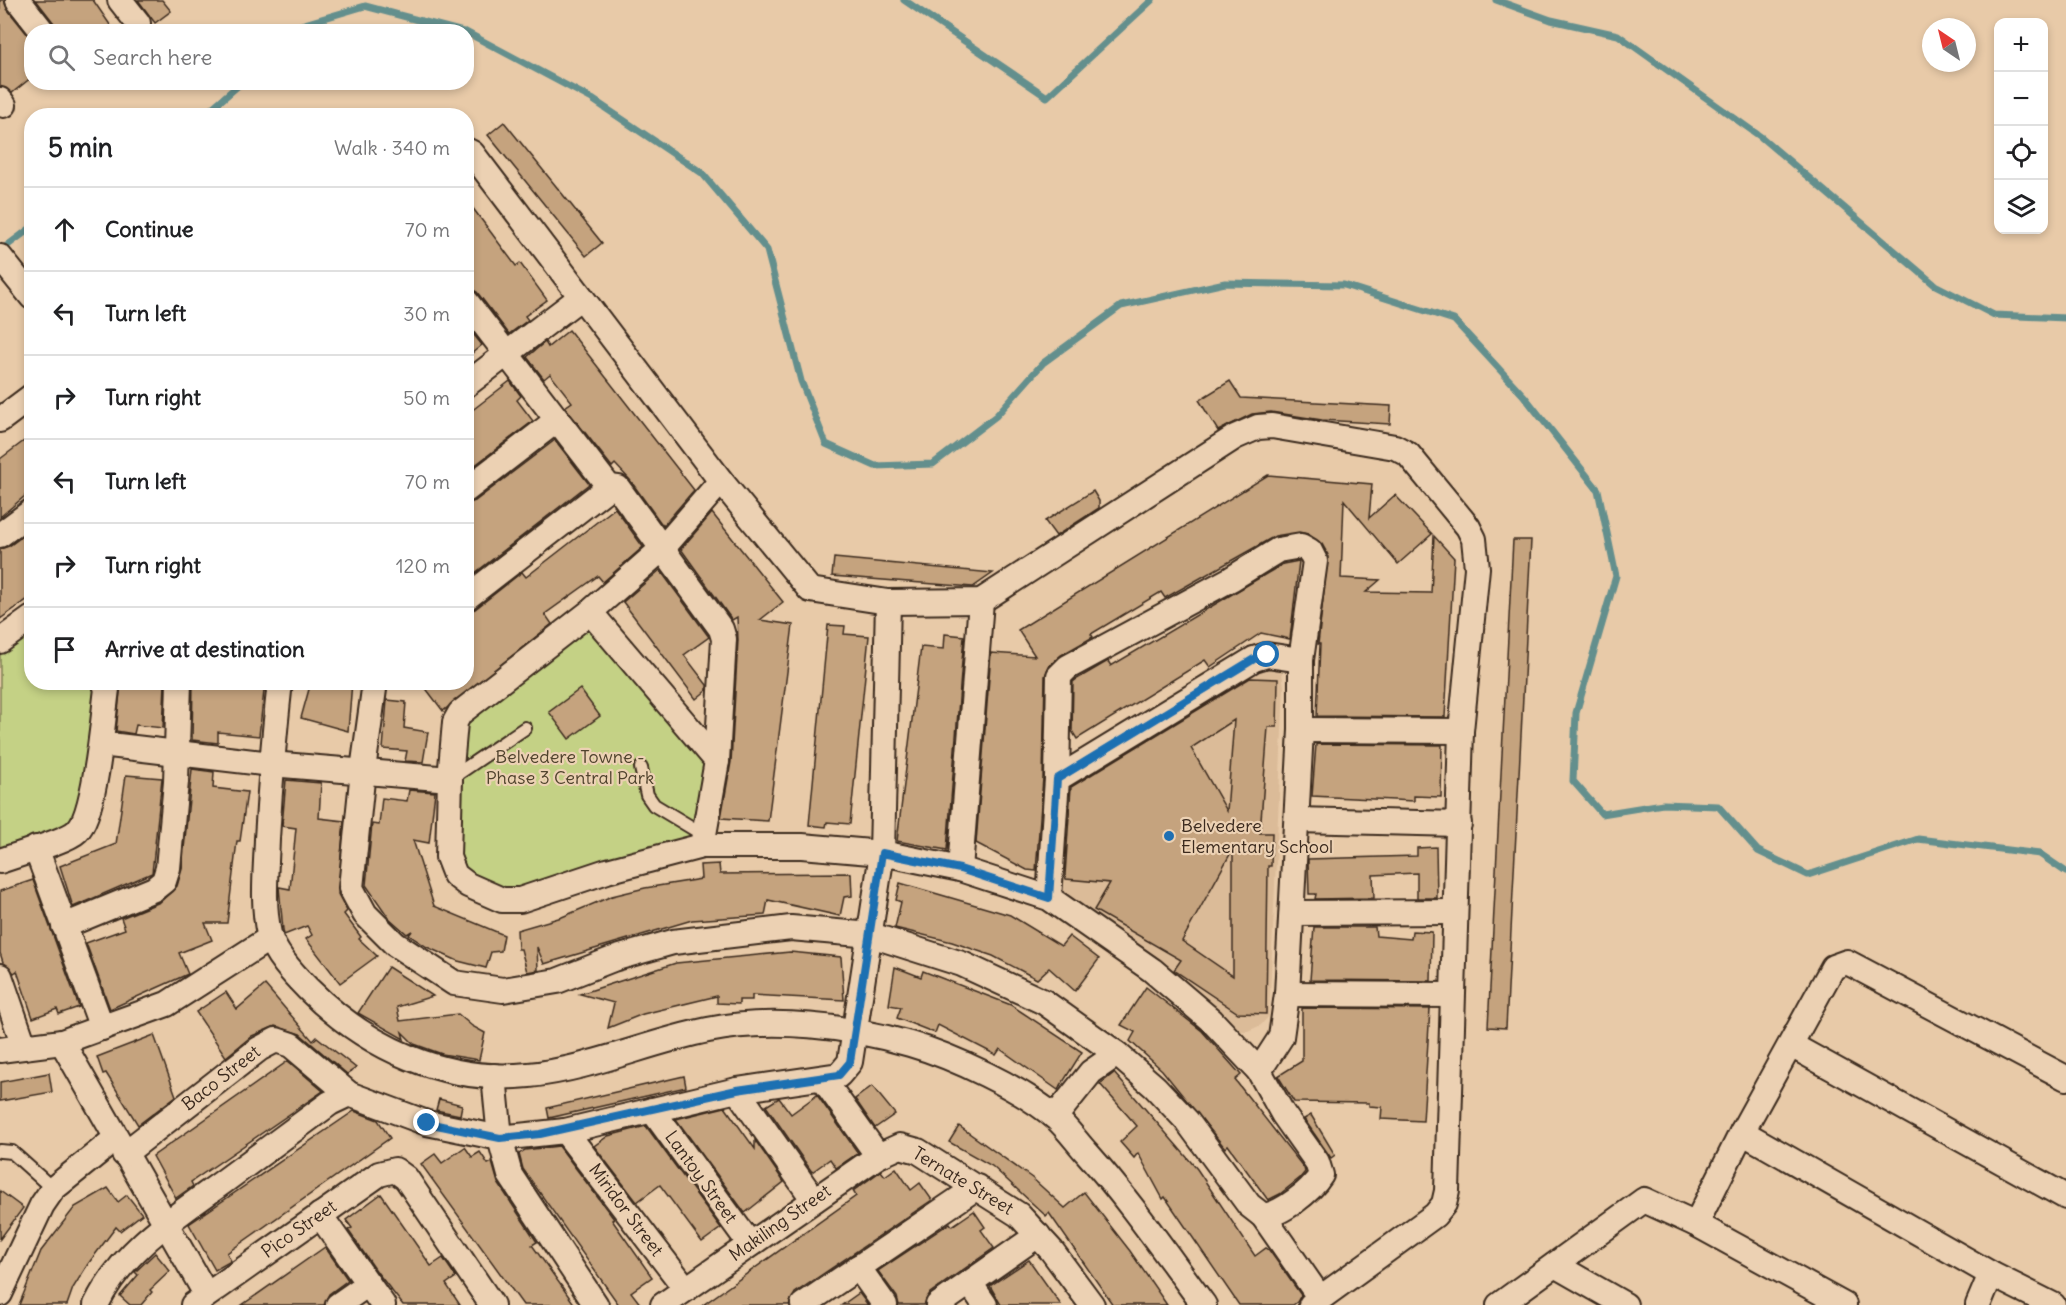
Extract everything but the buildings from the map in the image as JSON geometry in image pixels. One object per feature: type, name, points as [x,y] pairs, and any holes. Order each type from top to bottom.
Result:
[{"type":"street","points":[[18,0],[37,24]]},
{"type":"street","points":[[120,0],[138,23]]},
{"type":"street","points":[[374,690],[351,888],[365,914],[395,944],[454,983],[503,990],[557,981],[613,959],[673,942],[791,928],[871,935],[962,964],[1044,1002],[1117,1054],[1155,1087],[1186,1121],[1249,1205],[1263,1216],[1315,1302],[1435,1215],[1444,1204],[1449,1178],[1454,912],[1461,731],[1477,568],[1474,539],[1468,527],[1408,454],[1395,447],[1285,427],[1258,427],[1246,431],[981,601],[888,602],[810,590],[721,481],[581,297],[474,162]]},
{"type":"street","points":[[7,265],[24,287]]},
{"type":"street","points":[[474,379],[581,297]]},
{"type":"street","points":[[474,312],[609,487]]},
{"type":"street","points":[[0,420],[24,402]]},
{"type":"street","points":[[474,484],[557,420]]},
{"type":"street","points":[[721,481],[663,548],[590,612],[460,713],[455,722],[450,779],[448,857],[455,875],[468,885],[502,900],[520,900],[703,840],[882,853],[960,869],[1049,898],[1152,970],[1212,1021],[1259,1071],[1283,1114],[1317,1162],[1321,1175],[1310,1188],[1280,1210],[1263,1216]]},
{"type":"street","points":[[474,592],[609,487],[618,488],[625,494],[721,629],[724,639],[717,761],[703,840]]},
{"type":"street","points":[[0,536],[24,517]]},
{"type":"street","points":[[1049,898],[1057,779],[1059,676],[1068,667],[1231,579],[1278,550],[1301,546],[1310,551],[1315,561],[1301,660],[1301,730],[1287,994],[1281,1036],[1259,1071]]},
{"type":"street","points":[[960,869],[981,601]]},
{"type":"street","points":[[96,1305],[106,1284],[165,1224],[330,1103],[349,1094],[427,1123],[500,1138],[565,1131],[737,1090],[823,1079],[839,1075],[846,1069],[850,1062],[882,853],[888,602]]},
{"type":"street","points":[[590,612],[717,761]]},
{"type":"street","points":[[0,641],[24,624]]},
{"type":"street","points":[[1057,779],[1254,659],[1267,655],[1301,660]]},
{"type":"street","points":[[0,861],[76,833],[86,818],[100,744],[107,690]]},
{"type":"street","points":[[64,926],[154,889],[164,881],[168,868],[177,753],[179,690]]},
{"type":"street","points":[[279,690],[271,764],[264,899],[270,939],[294,975],[327,1008],[373,1042],[426,1066],[494,1076],[530,1075],[578,1066],[706,1030],[738,1025],[854,1030],[913,1045],[966,1065],[997,1081],[1055,1117],[1122,1195],[1204,1305]]},
{"type":"street","points":[[1301,730],[1461,731]]},
{"type":"street","points":[[100,744],[271,764],[450,779]]},
{"type":"street","points":[[1297,820],[1459,824]]},
{"type":"street","points":[[36,848],[102,1028]]},
{"type":"street","points":[[1292,913],[1454,912]]},
{"type":"street","points":[[0,1050],[62,1042],[167,1004],[270,939]]},
{"type":"street","points":[[1696,1224],[1742,1132],[1833,967],[1847,962],[2066,1078]]},
{"type":"street","points":[[0,976],[24,1046]]},
{"type":"street","points":[[1287,994],[1452,995]]},
{"type":"street","name":"Baco Street","points":[[120,1146],[259,1049],[276,1040],[291,1045],[349,1094]]},
{"type":"street","points":[[62,1042],[165,1224],[199,1300]]},
{"type":"street","points":[[1791,1045],[2066,1197]]},
{"type":"street","points":[[1055,1117],[1084,1079],[1117,1054]]},
{"type":"street","points":[[494,1076],[500,1138],[510,1175],[596,1305]]},
{"type":"street","points":[[823,1079],[878,1156]]},
{"type":"street","points":[[737,1090],[814,1200]]},
{"type":"street","name":"Lantoy Street","points":[[652,1110],[750,1244]]},
{"type":"street","name":"Miridor Street","points":[[565,1131],[686,1289]]},
{"type":"street","points":[[1742,1132],[1991,1274],[2053,1305]]},
{"type":"street","points":[[0,1294],[42,1205],[53,1189],[120,1146]]},
{"type":"street","name":"Makiling Street","points":[[663,1305],[878,1156],[900,1146]]},
{"type":"street","name":"Ternate Street","points":[[900,1146],[918,1151],[1019,1215],[1038,1235],[1092,1305]]},
{"type":"street","name":"Pico Street","points":[[199,1300],[379,1174],[395,1170],[406,1178],[492,1305]]},
{"type":"street","points":[[803,1305],[977,1187]]},
{"type":"street","points":[[1499,1305],[1644,1200],[1696,1224],[1844,1305]]},
{"type":"street","points":[[321,1215],[383,1305]]},
{"type":"street","points":[[938,1305],[1038,1235]]},
{"type":"street","points":[[1555,1265],[1625,1305]]},
{"type":"street","points":[[858,1267],[885,1305]]},
{"type":"street","points":[[1978,1305],[1991,1274]]},
{"type":"street","points":[[970,1283],[985,1305]]},
{"type":"street","points":[[338,1305],[368,1284]]},
{"type":"lane","points":[[450,779],[525,728]]},
{"type":"lane","points":[[641,768],[647,795],[654,805],[703,840]]},
{"type":"lane","points":[[0,1151],[12,1152],[53,1189]]},
{"type":"shaded area","name":"Belvedere Elementary School","points":[[1273,663],[1282,673],[1284,687],[1269,1016],[1261,1025],[1248,1031],[1235,1031],[1059,899],[1065,781],[1255,665]]},
{"type":"green space","name":"Belvedere Towne - Phase 3 Central Park","points":[[586,615],[717,761],[702,846],[520,900],[455,875],[455,722]]},
{"type":"green space","points":[[24,623],[24,690],[96,690],[97,694],[80,812],[71,827],[0,854],[0,641]]},
{"type":"waterway","points":[[904,0],[1047,97],[1152,0]]},
{"type":"waterway","points":[[1496,0],[1551,20],[1618,35],[1761,137],[1935,285],[1994,315],[2066,318]]},
{"type":"waterway","points":[[304,24],[365,6],[433,24]]},
{"type":"waterway","points":[[474,36],[592,99],[702,173],[767,250],[801,381],[826,444],[875,466],[933,464],[996,416],[1043,363],[1121,306],[1225,283],[1344,285],[1454,320],[1524,396],[1598,490],[1616,576],[1576,713],[1573,781],[1602,814],[1663,804],[1718,806],[1758,851],[1808,875],[1918,839],[2040,854],[2066,872]]},
{"type":"waterway","points":[[212,108],[233,90]]},
{"type":"waterway","points":[[0,251],[24,233]]},
{"type":"place","name":"Belvedere Elementary School","points":[[1169,836]]},
{"type":"route","points":[[427,1123],[500,1138],[540,1134],[565,1131],[737,1090],[831,1078],[839,1075],[850,1062],[882,853],[960,869],[1049,898],[1057,779],[1254,659],[1267,655]]}]
